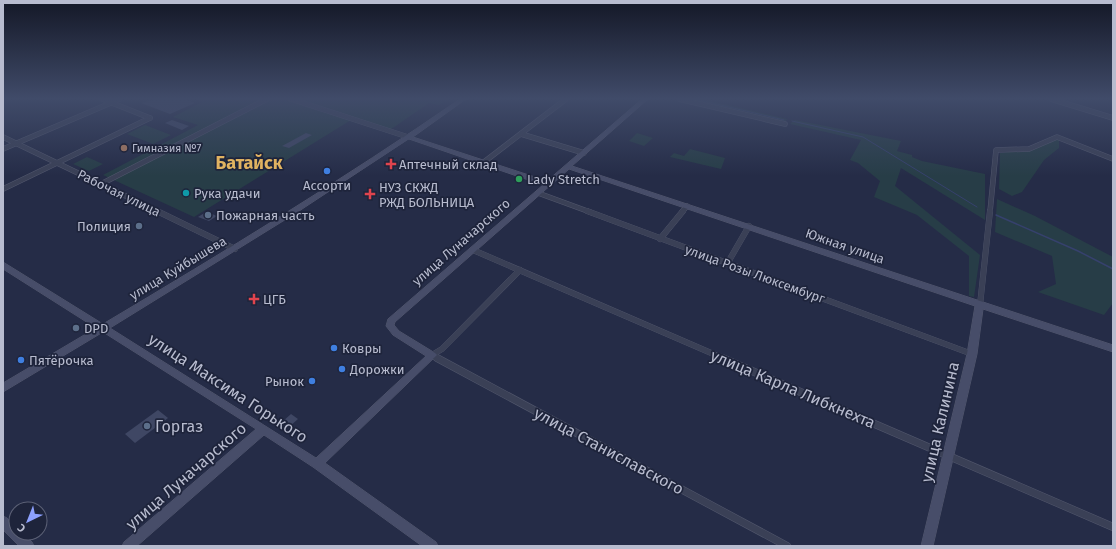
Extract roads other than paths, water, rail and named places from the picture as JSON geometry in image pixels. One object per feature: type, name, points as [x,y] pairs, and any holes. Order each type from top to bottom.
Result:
[{"type":"street","points":[[3,148],[59,125]]},
{"type":"street","points":[[3,189],[136,125]]},
{"type":"street","points":[[101,184],[218,125]]},
{"type":"street","points":[[370,125],[548,184]]},
{"type":"street","name":"улица Куйбышева","points":[[3,388],[235,249],[426,125]]},
{"type":"street","points":[[484,162],[533,125]]},
{"type":"street","name":"улица Луначарского","points":[[432,355],[396,333],[390,326],[391,321],[616,125]]},
{"type":"street","points":[[521,134],[584,153]]},
{"type":"street","name":"Рабочая улица","points":[[3,137],[235,249]]},
{"type":"street","points":[[980,304],[996,150],[1027,149],[1041,144],[1049,138],[1057,137],[1113,159]]},
{"type":"street","name":"Южная улица","points":[[568,166],[1113,349]]},
{"type":"street","name":"улица Розы Люксембург","points":[[538,193],[972,354]]},
{"type":"street","points":[[660,239],[687,206]]},
{"type":"street","points":[[727,264],[749,226]]},
{"type":"street","name":"улица Карла Либкнехта","points":[[473,250],[1113,527]]},
{"type":"street","name":"улица Максима Горького","points":[[3,265],[264,429],[317,464],[432,546]]},
{"type":"street","points":[[317,464],[432,355],[442,349],[520,270]]},
{"type":"street","name":"улица Калинина","points":[[927,546],[972,354],[980,304]]},
{"type":"street","name":"улица Станиславского","points":[[432,355],[787,546]]},
{"type":"street","name":"улица Луначарского","points":[[128,546],[264,429]]},
{"type":"street","points":[[3,522],[28,546]]},
{"type":"waterway","points":[[808,125],[863,137],[977,207]]},
{"type":"waterway","points":[[996,215],[1078,251],[1113,269]]},
{"type":"place","name":"Гимназия №7","points":[[124,148]]},
{"type":"place","name":"Аптечный склад","points":[[391,164]]},
{"type":"place","name":"Ассорти","points":[[327,171]]},
{"type":"place","name":"Lady Stretch","points":[[519,179]]},
{"type":"place","name":"Рука удачи","points":[[186,193]]},
{"type":"place","name":"НУЗ СКЖД РЖД БОЛЬНИЦА","points":[[370,194]]},
{"type":"place","name":"Пожарная часть","points":[[208,215]]},
{"type":"place","name":"Полиция","points":[[139,226]]},
{"type":"place","name":"ЦГБ","points":[[254,299]]},
{"type":"place","name":"DPD","points":[[76,328]]},
{"type":"place","name":"Ковры","points":[[334,348]]},
{"type":"place","name":"Пятёрочка","points":[[21,360]]},
{"type":"place","name":"Дорожки","points":[[342,369]]},
{"type":"place","name":"Рынок","points":[[312,381]]},
{"type":"place","name":"Горгаз","points":[[147,426]]},
{"type":"district","name":"Батайск","points":[[249,163]]}]
